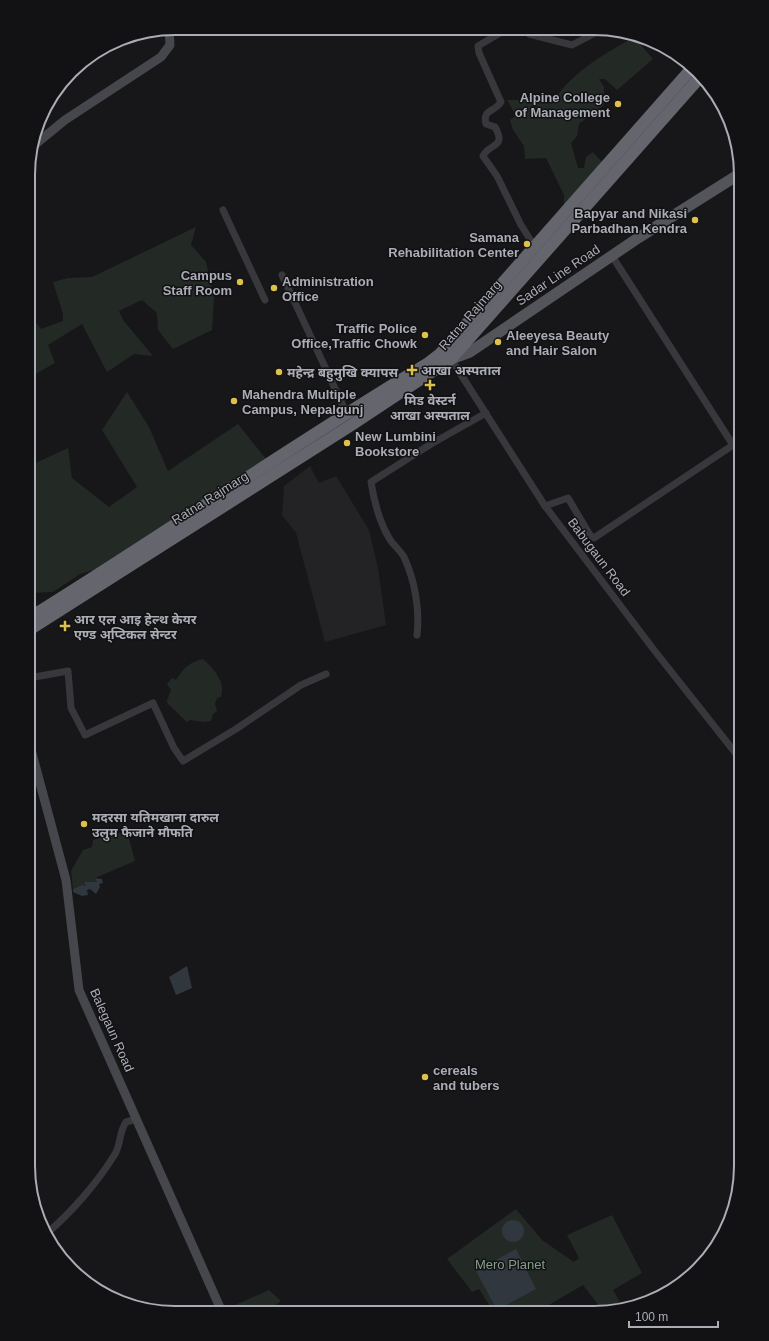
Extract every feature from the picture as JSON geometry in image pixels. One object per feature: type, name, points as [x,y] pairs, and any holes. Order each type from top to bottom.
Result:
[{"type":"highway","name":"Ratna Rajmarg","points":[[35,614],[133,553],[276,457],[427,364],[440,354],[537,242],[688,72]]},
{"type":"highway","name":"Ratna Rajmarg","points":[[35,626],[353,424],[451,359],[697,81]]},
{"type":"main road","name":"Sadar Line Road","points":[[451,359],[470,352],[612,256],[734,178]]},
{"type":"street","points":[[40,140],[65,120],[161,57],[170,45],[169,35]]},
{"type":"street","points":[[497,35],[478,46],[479,53],[501,102],[486,113],[486,124],[495,127],[500,139],[499,142],[484,153],[483,156],[497,176],[521,225],[533,244],[537,242]]},
{"type":"street","points":[[533,35],[572,44],[591,35]]},
{"type":"street","points":[[223,210],[265,300]]},
{"type":"street","points":[[545,506],[568,498],[590,535],[594,538],[733,445],[612,256]]},
{"type":"street","points":[[282,275],[346,412],[351,410]]},
{"type":"street","name":"Babugaun Road","points":[[451,359],[545,506],[654,650],[734,751]]},
{"type":"street","points":[[417,635],[419,617],[413,583],[404,557],[389,538],[378,514],[371,481],[430,444],[486,413]]},
{"type":"street","points":[[35,677],[68,671],[71,708],[85,735],[153,703],[174,748],[183,761],[236,729],[301,685],[326,674]]},
{"type":"street","name":"Balegaun Road","points":[[35,767],[66,880],[80,990],[219,1306]]},
{"type":"street","points":[[50,1230],[80,1200],[110,1161],[116,1152],[120,1133],[126,1122],[137,1119]]},
{"type":"shaded area","points":[[310,466],[319,483],[336,476],[369,530],[378,568],[386,625],[325,642],[296,533],[282,515],[284,486]]},
{"type":"shaded area","points":[[95,878],[102,879],[103,883],[99,884],[100,887],[96,894],[90,889],[87,890],[88,895],[82,896],[73,892],[73,889],[82,885],[86,886],[84,882],[97,882]]},
{"type":"shaded area","points":[[187,966],[192,988],[176,995],[169,977]]},
{"type":"shaded area","points":[[513,1220],[521,1223],[524,1231],[521,1239],[513,1242],[505,1239],[502,1231],[505,1223]]},
{"type":"shaded area","points":[[516,1249],[536,1289],[504,1306],[495,1306],[476,1271]]},
{"type":"green space","points":[[629,40],[638,42],[653,59],[617,90],[605,79],[599,79],[604,87],[604,105],[579,124],[577,136],[571,143],[578,168],[584,168],[586,157],[593,152],[604,164],[564,208],[564,195],[546,158],[525,159],[524,146],[513,130],[510,120],[516,116],[507,100],[554,100],[580,72]]},
{"type":"green space","points":[[196,227],[191,245],[206,262],[214,299],[212,330],[173,349],[158,330],[157,313],[142,300],[119,311],[123,320],[153,356],[134,354],[107,372],[82,324],[48,345],[55,363],[35,374],[35,322],[41,329],[63,321],[63,314],[53,282],[68,278],[92,277]]},
{"type":"green space","points":[[127,392],[149,427],[168,471],[238,424],[266,459],[97,569],[80,574],[53,592],[35,593],[35,463],[68,448],[72,478],[109,507],[137,487],[102,430]]},
{"type":"green space","points":[[203,659],[218,676],[222,686],[221,697],[217,698],[215,704],[217,711],[213,714],[211,721],[203,722],[190,720],[187,722],[168,704],[167,701],[171,690],[167,684],[172,678],[176,680],[184,669],[190,664]]},
{"type":"green space","points":[[127,831],[135,861],[95,878],[97,882],[84,882],[86,886],[82,885],[73,889],[71,871],[83,850],[92,847],[93,840]]},
{"type":"green space","name":"Mero Planet","points":[[516,1209],[542,1240],[574,1262],[579,1258],[567,1235],[612,1215],[642,1273],[613,1290],[620,1302],[617,1304],[599,1306],[583,1285],[547,1306],[490,1306],[479,1289],[472,1292],[447,1259]]},
{"type":"green space","points":[[269,1290],[281,1301],[275,1306],[233,1306]]},
{"type":"place","name":"Alpine College of Management","points":[[618,104]]},
{"type":"place","name":"Bapyar and Nikasi Parbadhan Kendra","points":[[695,220]]},
{"type":"place","name":"Samana Rehabilitation Center","points":[[527,244]]},
{"type":"place","name":"Campus Staff Room","points":[[240,282]]},
{"type":"place","name":"Administration Office","points":[[274,288]]},
{"type":"place","name":"Traffic Police Office,Traffic Chowk","points":[[425,335]]},
{"type":"place","name":"Aleeyesa Beauty and Hair Salon","points":[[498,342]]},
{"type":"place","name":"आखा अस्पताल","points":[[412,370]]},
{"type":"place","name":"महेन्द्र बहुमुखि क्यापस","points":[[279,372]]},
{"type":"place","name":"मिड वेस्टर्न आखा अस्पताल","points":[[430,385]]},
{"type":"place","name":"Mahendra Multiple Campus, Nepalgunj","points":[[234,401]]},
{"type":"place","name":"New Lumbini Bookstore","points":[[347,443]]},
{"type":"place","name":"आर एल आइ हेल्थ केयर एण्ड अ्प्टिकल सेन्टर","points":[[65,626]]},
{"type":"place","name":"मदरसा यतिमखाना दारुल उलुम फैजाने माैफति","points":[[84,824]]},
{"type":"place","name":"cereals and tubers","points":[[425,1077]]}]
